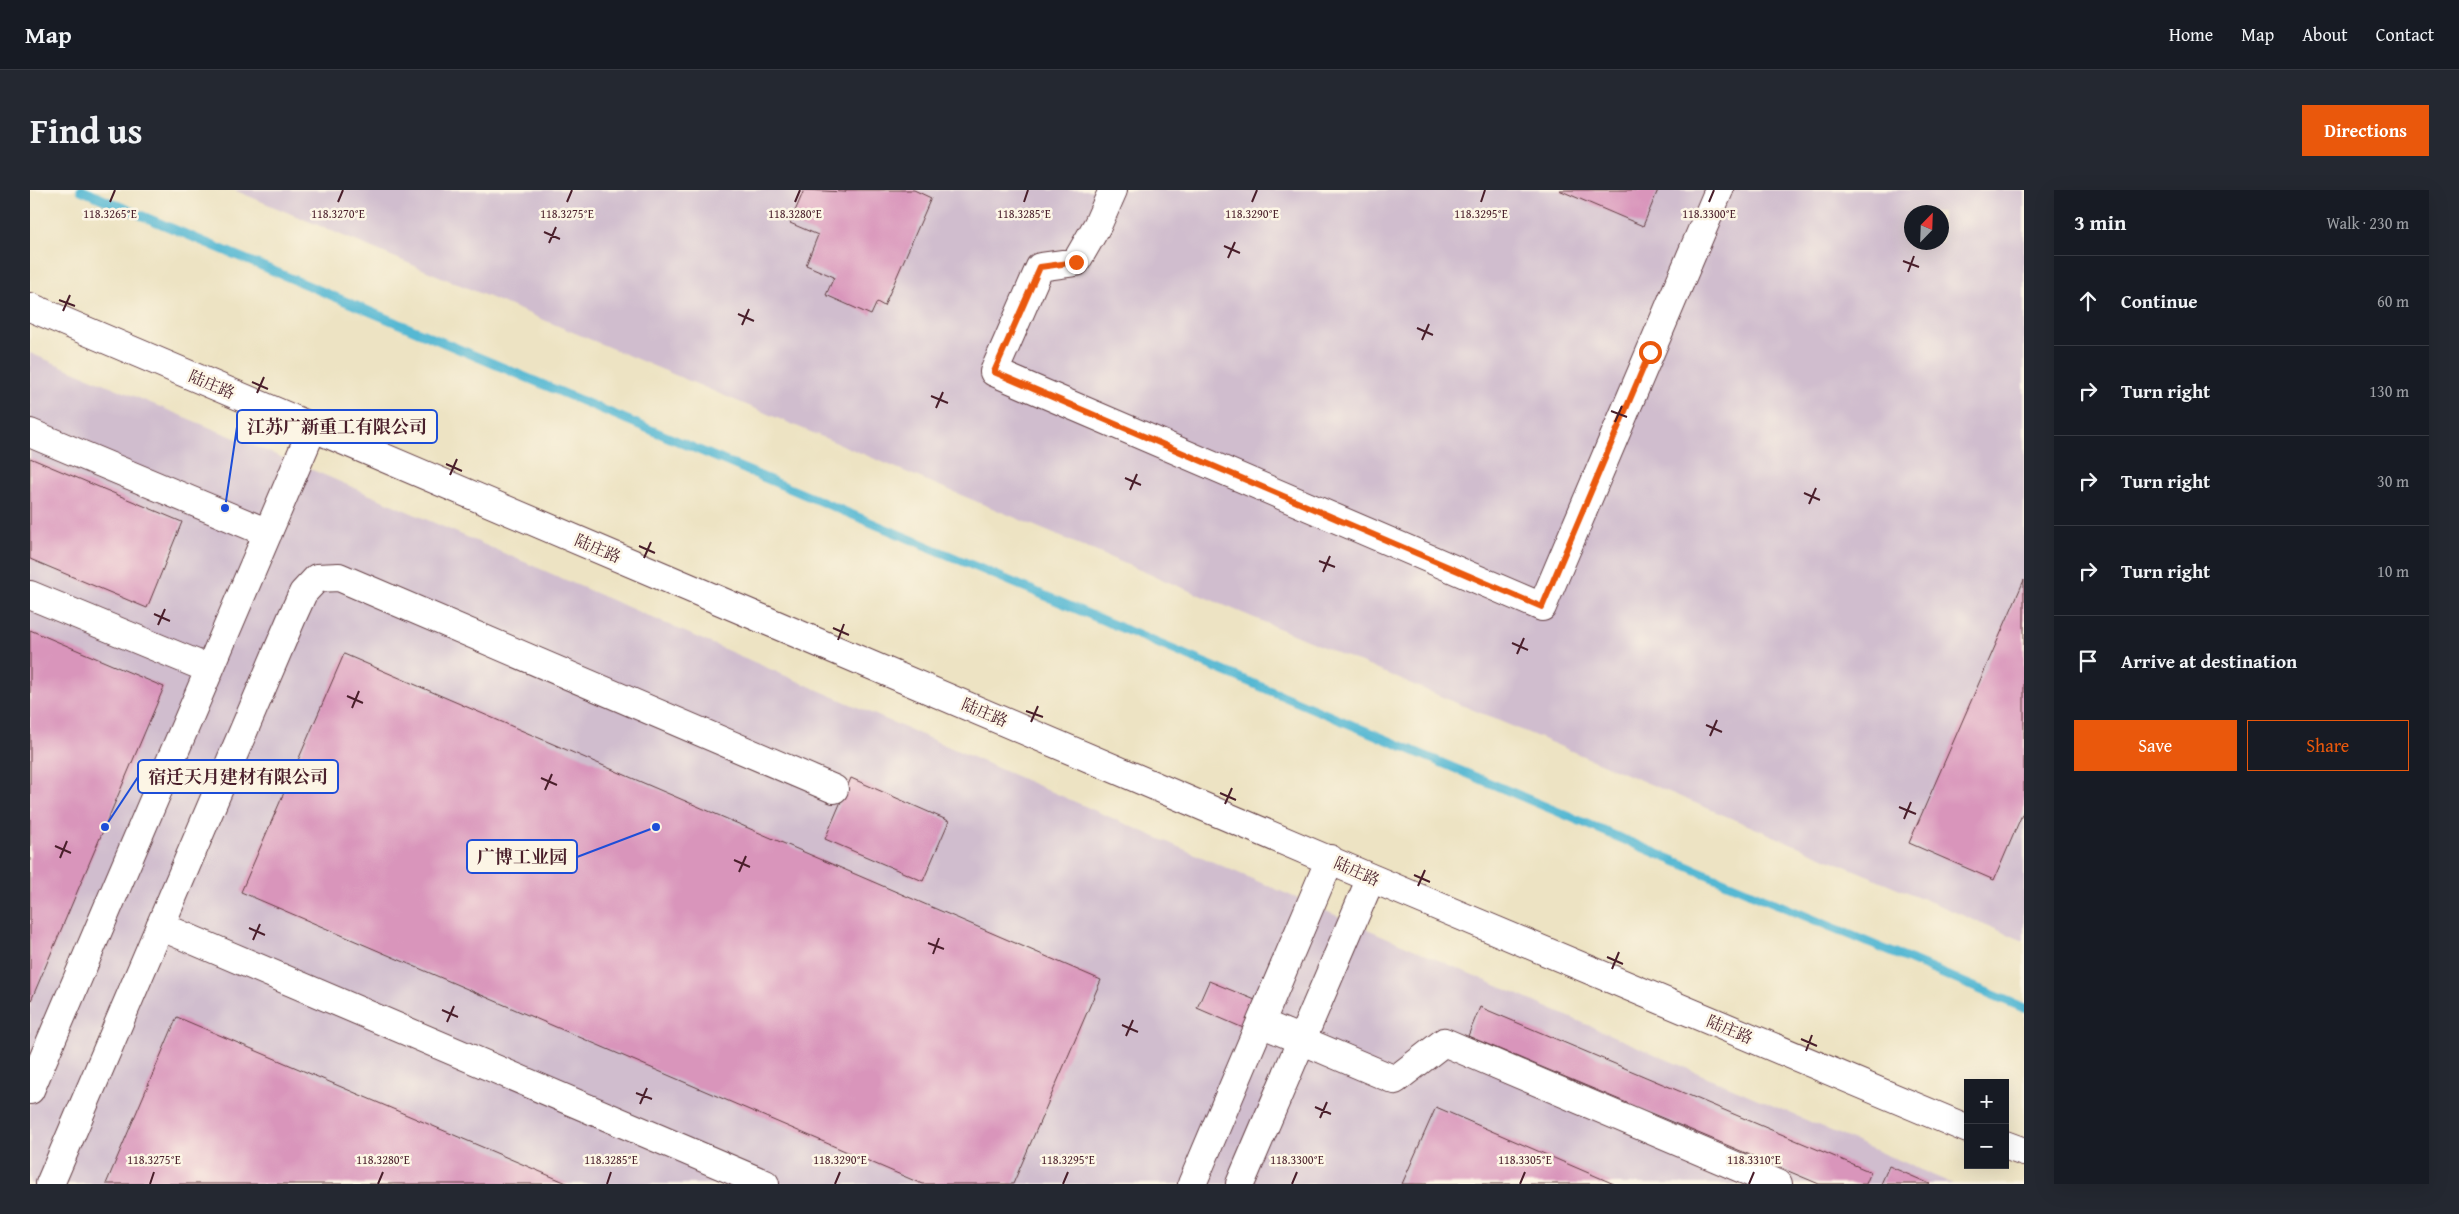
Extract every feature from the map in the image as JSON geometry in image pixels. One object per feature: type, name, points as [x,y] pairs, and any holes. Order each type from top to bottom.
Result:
[{"type":"street","points":[[1113,190],[1098,224],[1076,262],[1040,267],[994,372],[1542,607],[1719,190]]},
{"type":"street","name":"陆庄路","points":[[30,307],[1371,878],[1964,1127]]},
{"type":"street","points":[[30,1090],[313,427]]},
{"type":"street","points":[[30,433],[268,533]]},
{"type":"street","points":[[50,1184],[303,594],[317,578],[338,577],[834,789]]},
{"type":"street","points":[[30,596],[210,669]]},
{"type":"street","points":[[1192,1184],[1330,859]]},
{"type":"street","points":[[1240,1184],[1371,878]]},
{"type":"street","points":[[160,926],[765,1184]]},
{"type":"street","points":[[1261,1023],[1395,1080],[1444,1042],[1778,1184]]},
{"type":"street","points":[[2009,1146],[2024,1152]]},
{"type":"shaded area","points":[[234,190],[2024,190],[2024,941]]},
{"type":"shaded area","points":[[30,353],[329,477],[1953,1184],[30,1184]]},
{"type":"building","points":[[804,190],[845,192],[846,190],[914,190],[931,198],[884,306],[877,302],[871,315],[826,295],[834,277],[806,265],[818,235],[790,223]]},
{"type":"building","points":[[1559,190],[1658,190],[1643,226]]},
{"type":"building","points":[[30,458],[182,522],[147,608],[30,559]]},
{"type":"building","points":[[2024,580],[2024,810],[1994,880],[1909,843]]},
{"type":"building","points":[[30,630],[164,687],[30,1003]]},
{"type":"building","points":[[344,654],[1101,980],[1013,1184],[922,1184],[241,892]]},
{"type":"building","points":[[851,778],[949,821],[923,881],[825,839]]},
{"type":"building","points":[[1209,981],[1260,1002],[1248,1030],[1197,1008]]},
{"type":"building","points":[[1480,1007],[1871,1172],[1866,1184],[1819,1184],[1468,1036]]},
{"type":"building","points":[[177,1017],[569,1184],[106,1184]]},
{"type":"building","points":[[1436,1107],[1614,1184],[1402,1184]]},
{"type":"building","points":[[1889,1166],[1930,1184],[1881,1184]]},
{"type":"waterway","points":[[81,190],[2024,1008]]},
{"type":"place","name":"江苏广新重工有限公司","points":[[225,508]]},
{"type":"place","name":"宿迁天月建材有限公司","points":[[105,827]]},
{"type":"place","name":"广博工业园","points":[[656,827]]},
{"type":"route","points":[[1076,262],[1040,267],[994,372],[1542,607],[1650,352]]}]
